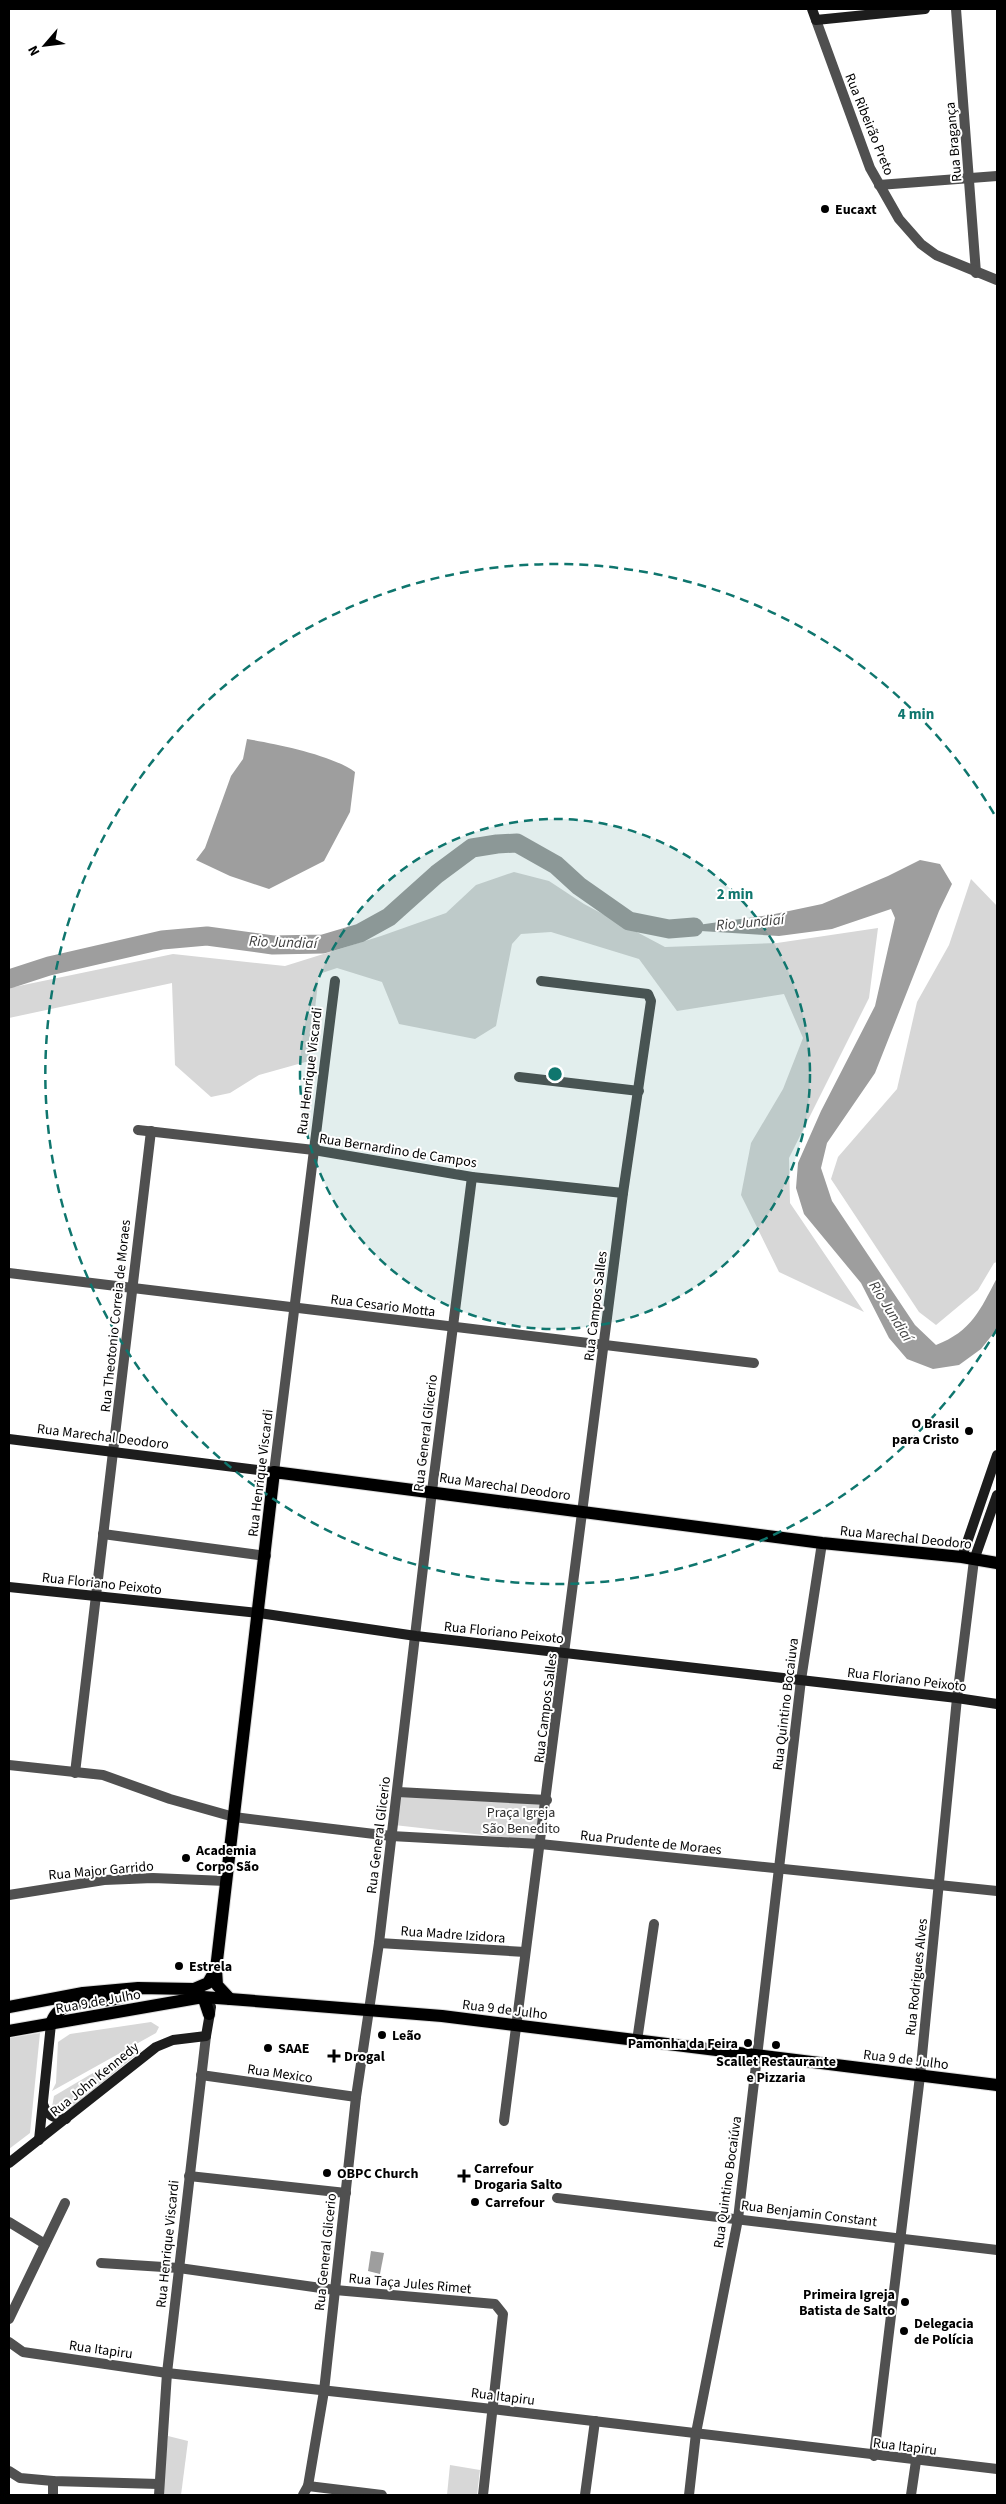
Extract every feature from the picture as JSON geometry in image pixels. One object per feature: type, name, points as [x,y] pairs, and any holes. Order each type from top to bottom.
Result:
[{"type":"main road","name":"Rua Marechal Deodoro","points":[[274,1472],[822,1543],[997,1563]]},
{"type":"main road","name":"Rua Henrique Viscardi","points":[[216,1969],[266,1556],[274,1472]]},
{"type":"main road","name":"Rua 9 de Julho","points":[[9,2031],[198,1993],[208,1983],[216,1969]]},
{"type":"main road","points":[[216,1969],[217,1985],[224,1999]]},
{"type":"main road","name":"Rua 9 de Julho","points":[[9,2007],[83,1994],[138,1988],[198,1993],[224,1999],[370,2010],[516,2025],[997,2085]]},
{"type":"main road","points":[[51,2024],[54,2015],[67,2006],[118,1999],[138,1988]]},
{"type":"main road","points":[[198,1993],[209,2014]]},
{"type":"street","name":"Rua Ribeirão Preto","points":[[812,9],[870,168],[899,219],[921,244],[936,255],[997,280]]},
{"type":"street","points":[[816,20],[925,9]]},
{"type":"street","name":"Rua Bragança","points":[[956,9],[976,273]]},
{"type":"street","points":[[880,186],[997,176]]},
{"type":"street","name":"Rua Henrique Viscardi","points":[[274,1472],[296,1308],[335,981]]},
{"type":"street","name":"Rua Campos Salles","points":[[504,2120],[566,1652],[623,1193],[651,1001],[648,994],[541,981]]},
{"type":"street","points":[[519,1077],[639,1091]]},
{"type":"street","name":"Rua Bernardino de Campos","points":[[138,1130],[314,1150],[472,1177],[623,1193]]},
{"type":"street","name":"Rua Theotonio Correia de Moraes","points":[[74,1773],[151,1131]]},
{"type":"street","name":"Rua General Glicerio","points":[[305,2491],[324,2391],[356,2097],[379,1943],[432,1491],[472,1177]]},
{"type":"street","name":"Rua Cesario Motta","points":[[9,1273],[754,1363]]},
{"type":"street","name":"Rua Marechal Deodoro","points":[[9,1440],[274,1472]]},
{"type":"street","points":[[968,1559],[997,1455]]},
{"type":"street","points":[[968,1559],[997,1495]]},
{"type":"street","points":[[103,1534],[266,1556]]},
{"type":"street","name":"Rua Quintino Bocaiuva","points":[[778,1869],[801,1680],[822,1543]]},
{"type":"street","name":"Rua Rodrigues Alves","points":[[874,2456],[920,2076],[940,1885],[968,1559]]},
{"type":"street","name":"Rua Floriano Peixoto","points":[[9,1587],[95,1598],[259,1613],[416,1636],[566,1652],[997,1704]]},
{"type":"street","name":"Rua Prudente de Moraes","points":[[9,1765],[103,1775],[170,1799],[234,1817],[391,1836],[540,1844],[997,1891]]},
{"type":"street","points":[[398,1792],[546,1800]]},
{"type":"street","name":"Rua Quintino Bocaiúva","points":[[689,2495],[696,2432],[738,2219],[778,1869]]},
{"type":"street","name":"Rua Major Garrido","points":[[9,1895],[104,1880],[152,1878],[226,1881]]},
{"type":"street","points":[[637,2041],[654,1924]]},
{"type":"street","name":"Rua Madre Izidora","points":[[379,1943],[525,1952]]},
{"type":"street","name":"Rua Henrique Viscardi","points":[[159,2495],[167,2373],[206,2036],[212,2004],[224,1999]]},
{"type":"street","points":[[39,2140],[51,2024]]},
{"type":"street","name":"Rua John Kennedy","points":[[9,2163],[156,2047],[173,2040],[206,2036]]},
{"type":"street","name":"Rua Mexico","points":[[201,2076],[356,2097]]},
{"type":"street","points":[[43,2104],[49,2115],[66,2119]]},
{"type":"street","points":[[189,2176],[346,2193]]},
{"type":"street","name":"Rua Benjamin Constant","points":[[557,2198],[997,2250]]},
{"type":"street","points":[[9,2319],[65,2203]]},
{"type":"street","points":[[9,2222],[45,2244]]},
{"type":"street","name":"Rua Taça Jules Rimet","points":[[101,2263],[179,2268],[335,2290],[495,2304],[503,2314],[492,2409]]},
{"type":"street","name":"Rua Itapiru","points":[[9,2342],[23,2352],[167,2373],[696,2432],[874,2456],[997,2470]]},
{"type":"street","points":[[483,2495],[492,2409]]},
{"type":"street","points":[[585,2495],[595,2421]]},
{"type":"street","points":[[911,2495],[916,2461]]},
{"type":"street","points":[[9,2471],[20,2478],[53,2481],[159,2484]]},
{"type":"street","points":[[53,2481],[53,2495]]},
{"type":"street","points":[[305,2491],[382,2495]]},
{"type":"green space","points":[[514,872],[549,881],[584,904],[665,947],[777,943],[878,928],[869,998],[789,1158],[790,1203],[864,1312],[779,1272],[741,1195],[751,1143],[783,1089],[803,1038],[784,994],[677,1011],[639,959],[551,932],[521,934],[512,944],[496,1026],[475,1039],[399,1024],[382,982],[337,968],[319,974],[309,1061],[259,1075],[230,1093],[211,1097],[175,1065],[172,983],[9,1018],[9,988],[173,954],[285,966],[381,936],[446,913],[476,885]]},
{"type":"green space","points":[[971,879],[997,906],[997,1262],[994,1263],[978,1290],[936,1325],[919,1312],[831,1179],[838,1157],[897,1089],[917,1002],[949,945]]},
{"type":"green space","name":"Praça Igreja São Benedito","points":[[398,1792],[542,1804],[537,1841],[394,1825]]},
{"type":"green space","points":[[151,2022],[159,2027],[156,2033],[52,2091],[56,2083],[58,2042],[70,2034]]},
{"type":"green space","points":[[40,2033],[30,2133],[9,2149],[9,2038]]},
{"type":"green space","points":[[137,2047],[141,2051],[70,2109],[57,2112],[52,2107],[54,2096]]},
{"type":"green space","points":[[168,2436],[188,2441],[181,2495],[162,2495]]},
{"type":"green space","points":[[450,2465],[480,2470],[477,2495],[447,2495]]},
{"type":"water","points":[[247,739],[318,755],[355,772],[350,812],[324,861],[269,889],[230,876],[196,860],[205,848],[231,776],[243,759]]},
{"type":"water","points":[[920,860],[940,864],[952,884],[939,911],[875,1073],[827,1143],[821,1168],[832,1201],[915,1325],[936,1345],[967,1326],[980,1310],[997,1278],[997,1329],[981,1349],[959,1365],[933,1369],[907,1359],[889,1338],[861,1283],[804,1214],[796,1188],[798,1163],[821,1111],[875,1006],[895,918],[891,909],[832,929],[779,936],[669,929],[770,915],[822,904]]},
{"type":"water","points":[[371,2251],[384,2253],[380,2274],[368,2271]]},
{"type":"waterway","name":"Rio Jundiaí","points":[[9,979],[49,966],[162,940],[207,936],[273,945],[323,944],[360,933],[389,917],[437,874],[472,848],[497,844],[517,843],[556,865],[579,886],[629,921],[669,929],[694,927]]},
{"type":"place","name":"Eucaxt","points":[[825,209]]},
{"type":"place","name":"O Brasil para Cristo","points":[[969,1431]]},
{"type":"place","name":"Academia Corpo São","points":[[186,1858]]},
{"type":"place","name":"Estrela","points":[[179,1966]]},
{"type":"place","name":"Leão","points":[[382,2035]]},
{"type":"place","name":"Pamonha da Feira","points":[[748,2043]]},
{"type":"place","name":"Scallet Restaurante e Pizzaria","points":[[776,2045]]},
{"type":"place","name":"SAAE","points":[[268,2048]]},
{"type":"place","name":"Drogal","points":[[334,2056]]},
{"type":"place","name":"OBPC Church","points":[[327,2173]]},
{"type":"place","name":"Carrefour Drogaria Salto","points":[[464,2176]]},
{"type":"place","name":"Carrefour","points":[[475,2202]]},
{"type":"place","name":"Primeira Igreja Batista de Salto","points":[[905,2302]]},
{"type":"place","name":"Delegacia de Polícia","points":[[904,2331]]}]
